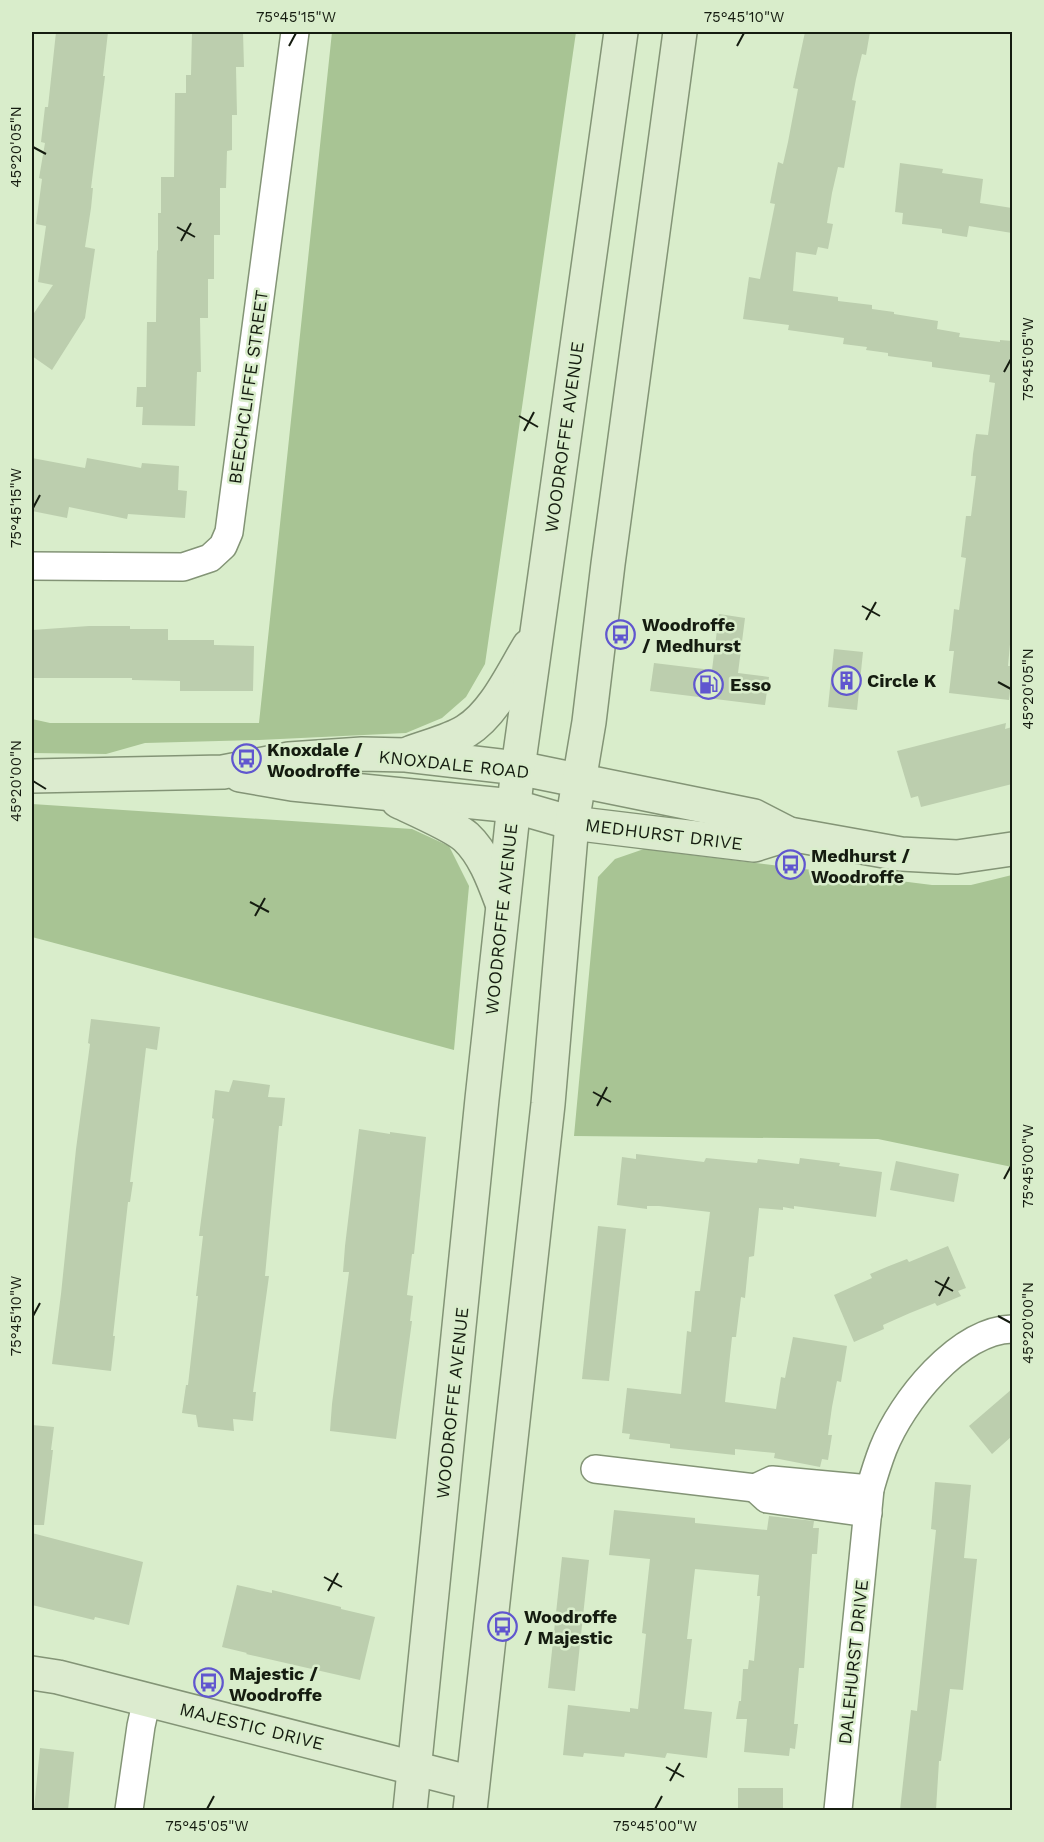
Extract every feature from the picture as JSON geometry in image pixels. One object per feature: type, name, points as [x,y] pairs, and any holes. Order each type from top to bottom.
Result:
[{"type":"main road","name":"WOODROFFE AVENUE","points":[[410,1810],[513,806],[621,32]]},
{"type":"main road","points":[[471,1797],[546,1116],[572,823],[589,722],[608,564],[680,32]]},
{"type":"main road","points":[[406,755],[464,733],[476,725],[486,715],[535,636]]},
{"type":"main road","name":"KNOXDALE ROAD","points":[[32,776],[223,772],[289,759],[362,754],[406,755],[518,768],[578,782]]},
{"type":"main road","name":"KNOXDALE ROAD","points":[[223,772],[292,784],[513,806],[572,823]]},
{"type":"main road","name":"MEDHURST DRIVE","points":[[578,782],[754,816],[789,834],[901,854],[957,857],[1012,849]]},
{"type":"main road","points":[[380,791],[464,835],[480,853],[492,876],[503,907]]},
{"type":"main road","name":"MEDHURST DRIVE","points":[[572,823],[754,846],[789,834]]},
{"type":"main road","name":"MAJESTIC DRIVE","points":[[32,1673],[58,1677],[415,1769],[471,1797]]},
{"type":"street","name":"BEECHCLIFFE STREET","points":[[32,566],[183,567],[210,558],[223,546],[231,520],[295,32]]},
{"type":"street","name":"DALEHURST DRIVE","points":[[838,1810],[869,1501],[883,1447],[910,1401],[946,1359],[973,1341],[1012,1329]]},
{"type":"street","points":[[594,1469],[755,1488],[772,1480],[869,1501]]},
{"type":"street","points":[[129,1810],[147,1700]]},
{"type":"green space","points":[[332,32],[576,32],[485,664],[466,697],[442,718],[406,733],[145,743],[106,754],[32,753],[32,719],[50,723],[259,723]]},
{"type":"green space","points":[[32,804],[412,829],[449,846],[469,886],[454,1050],[32,937]]},
{"type":"green space","points":[[644,849],[932,885],[971,885],[1012,875],[1012,1167],[878,1139],[574,1136],[598,877],[615,859]]},
{"type":"building","points":[[56,32],[108,32],[91,188],[93,188],[91,208],[85,247],[95,249],[85,318],[52,370],[32,356],[32,316],[53,285],[38,282],[46,226],[36,224],[42,179],[39,178],[45,143],[41,142],[45,107],[48,107]]},
{"type":"building","points":[[192,32],[243,32],[244,67],[236,67],[237,115],[232,115],[232,150],[227,151],[226,188],[220,188],[220,235],[214,235],[214,279],[208,279],[208,318],[200,318],[201,372],[197,372],[195,426],[142,425],[143,407],[136,407],[137,387],[146,387],[147,322],[156,322],[161,177],[174,177],[175,93],[186,93],[186,75],[191,75]]},
{"type":"building","points":[[805,32],[870,32],[866,55],[862,54],[856,79],[852,100],[856,101],[844,168],[838,167],[832,193],[827,223],[833,224],[828,249],[818,247],[816,255],[796,252],[793,291],[838,297],[838,301],[872,305],[872,309],[938,321],[937,329],[960,333],[959,337],[1000,342],[1000,340],[1012,341],[1012,622],[1008,666],[1012,666],[1012,674],[1009,700],[949,693],[954,651],[949,651],[954,609],[959,610],[966,558],[961,557],[966,516],[971,516],[976,476],[971,476],[973,454],[976,434],[988,435],[995,383],[989,382],[990,375],[932,367],[932,362],[888,356],[888,353],[866,350],[867,347],[843,344],[844,338],[788,330],[789,325],[743,319],[749,277],[760,279],[775,204],[770,203],[778,162],[783,164],[788,142],[798,89],[793,88]]},
{"type":"building","points":[[900,163],[943,169],[942,173],[983,179],[980,203],[1012,208],[1012,233],[969,226],[967,237],[942,233],[942,229],[902,224],[903,213],[895,212]]},
{"type":"building","points":[[32,458],[85,468],[87,458],[141,468],[142,463],[179,466],[178,490],[187,491],[185,518],[128,514],[127,519],[69,507],[67,518],[32,511]]},
{"type":"building","name":"Esso","points":[[719,614],[745,618],[738,673],[769,677],[765,705],[650,691],[654,663],[712,670]]},
{"type":"building","points":[[89,626],[168,629],[168,640],[214,640],[214,645],[254,646],[253,691],[180,691],[180,681],[132,680],[132,678],[32,678],[32,630]]},
{"type":"building","name":"Circle K","points":[[834,649],[863,652],[857,710],[828,707]]},
{"type":"building","points":[[1006,723],[1005,729],[1012,727],[1012,784],[921,807],[918,796],[911,798],[897,751]]},
{"type":"building","points":[[91,1019],[160,1027],[157,1050],[146,1048],[111,1371],[52,1364],[90,1044],[88,1043]]},
{"type":"building","points":[[233,1080],[270,1085],[268,1097],[285,1098],[282,1126],[279,1126],[265,1276],[269,1276],[253,1392],[256,1392],[253,1421],[233,1419],[234,1431],[198,1427],[196,1415],[182,1413],[186,1385],[188,1385],[198,1296],[196,1296],[203,1236],[199,1236],[214,1119],[212,1118],[215,1090],[229,1092]]},
{"type":"building","points":[[359,1129],[426,1137],[414,1254],[412,1254],[407,1295],[413,1296],[410,1321],[412,1321],[396,1439],[330,1431],[349,1272],[343,1272]]},
{"type":"building","points":[[636,1154],[704,1162],[706,1158],[757,1163],[758,1159],[799,1164],[800,1158],[840,1163],[839,1166],[882,1172],[876,1217],[794,1206],[794,1209],[783,1207],[783,1210],[759,1208],[754,1256],[749,1257],[745,1298],[741,1297],[736,1337],[732,1337],[725,1402],[776,1409],[781,1377],[785,1378],[793,1337],[847,1346],[841,1382],[837,1381],[832,1407],[828,1435],[832,1435],[828,1460],[822,1459],[820,1467],[774,1458],[775,1453],[735,1449],[735,1455],[670,1448],[670,1444],[629,1439],[630,1434],[622,1433],[627,1388],[681,1394],[687,1331],[691,1332],[695,1291],[700,1291],[710,1212],[659,1206],[647,1206],[647,1209],[617,1205],[622,1157],[636,1159]]},
{"type":"building","points":[[896,1161],[959,1174],[954,1202],[890,1190]]},
{"type":"building","points":[[598,1226],[626,1229],[609,1381],[582,1379]]},
{"type":"building","points":[[948,1246],[966,1288],[958,1291],[961,1296],[937,1306],[935,1303],[910,1313],[883,1325],[884,1329],[854,1342],[834,1295],[872,1278],[870,1274],[907,1259],[909,1262]]},
{"type":"building","points":[[1012,1389],[1012,1436],[992,1454],[969,1426]]},
{"type":"building","points":[[32,1425],[54,1427],[44,1525],[32,1525]]},
{"type":"building","points":[[935,1482],[971,1485],[964,1558],[977,1559],[963,1690],[950,1689],[941,1761],[939,1761],[936,1810],[900,1810],[911,1710],[917,1711],[936,1530],[931,1529]]},
{"type":"building","points":[[614,1510],[695,1518],[695,1523],[767,1530],[769,1516],[814,1521],[813,1528],[819,1528],[817,1554],[812,1554],[804,1668],[799,1668],[794,1724],[798,1724],[795,1749],[790,1748],[789,1756],[744,1752],[747,1719],[736,1719],[739,1701],[741,1701],[743,1669],[748,1669],[749,1660],[754,1661],[760,1596],[757,1596],[759,1575],[695,1569],[687,1639],[692,1639],[684,1709],[712,1712],[707,1758],[667,1753],[665,1758],[625,1753],[624,1757],[584,1753],[583,1757],[563,1755],[568,1705],[630,1712],[630,1708],[638,1709],[646,1634],[642,1633],[650,1559],[609,1555]]},
{"type":"building","points":[[32,1533],[143,1562],[129,1625],[95,1617],[94,1620],[32,1605]]},
{"type":"building","points":[[562,1557],[589,1560],[575,1691],[548,1688]]},
{"type":"building","points":[[237,1585],[272,1593],[272,1590],[375,1617],[360,1680],[222,1647]]},
{"type":"building","points":[[40,1748],[74,1752],[68,1810],[34,1809]]},
{"type":"building","points":[[738,1788],[783,1788],[783,1809],[738,1810]]},
{"type":"place","name":"Woodroffe / Medhurst","points":[[621,634]]},
{"type":"place","name":"Circle K","points":[[846,680]]},
{"type":"place","name":"Esso","points":[[709,684]]},
{"type":"place","name":"Knoxdale / Woodroffe","points":[[246,759]]},
{"type":"place","name":"Medhurst / Woodroffe","points":[[790,865]]},
{"type":"place","name":"Woodroffe / Majestic","points":[[503,1626]]},
{"type":"place","name":"Majestic / Woodroffe","points":[[208,1683]]}]
